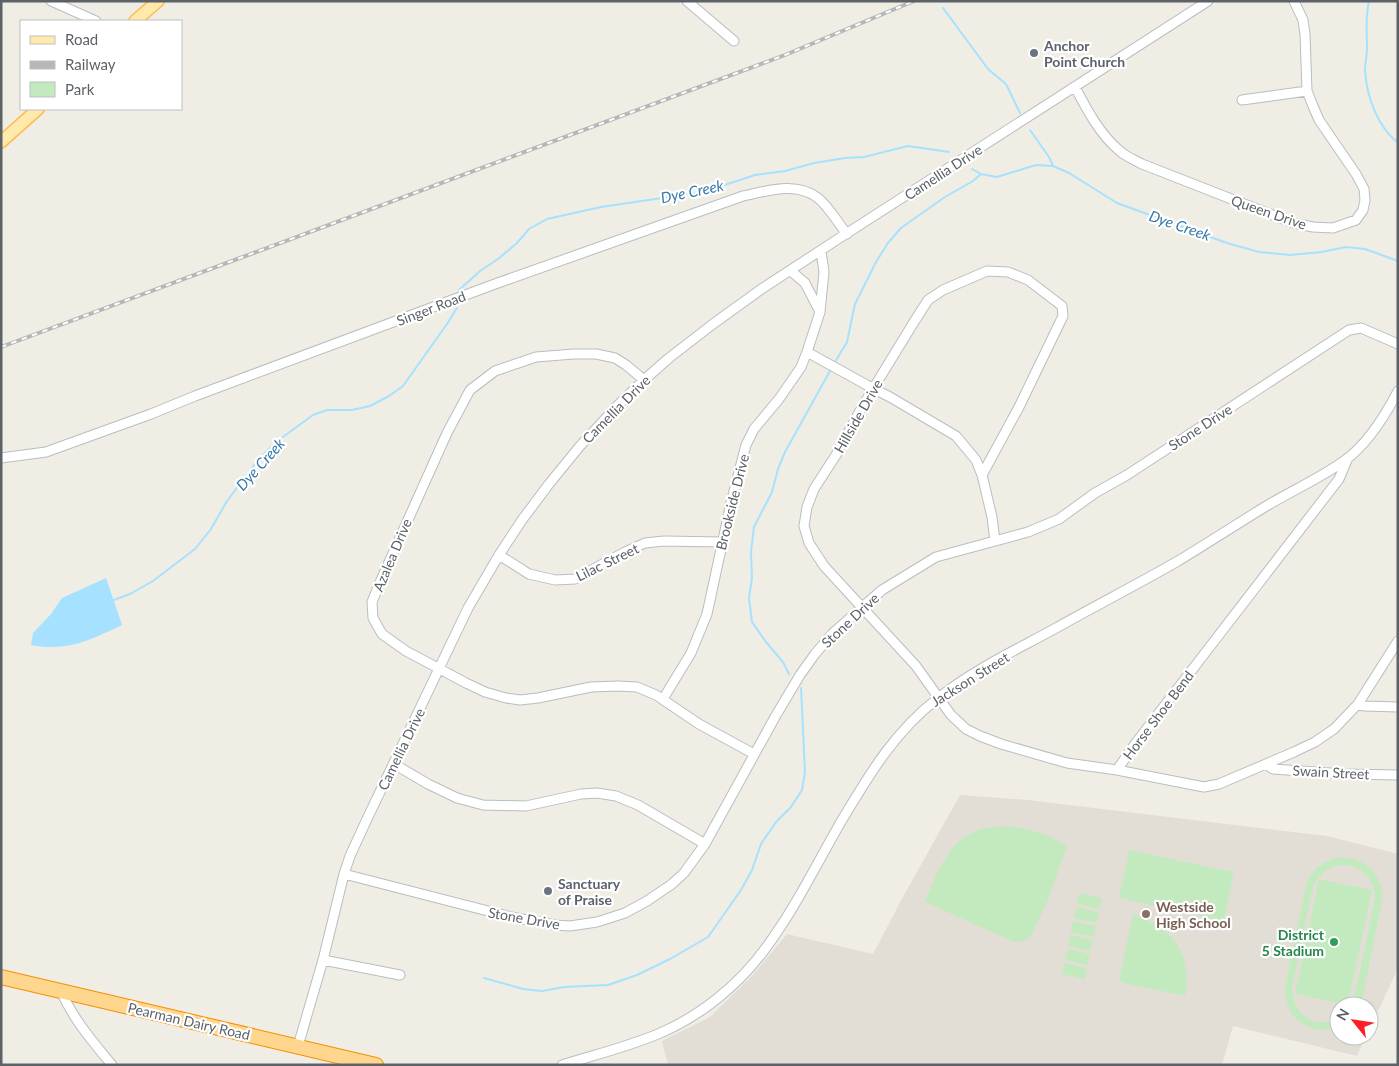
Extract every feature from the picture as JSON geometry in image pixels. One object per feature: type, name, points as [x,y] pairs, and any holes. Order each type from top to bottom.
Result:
[{"type":"highway","name":"Pearman Dairy Road","points":[[1,977],[376,1065]]},
{"type":"main road","points":[[136,20],[158,1]]},
{"type":"main road","points":[[1,142],[37,110]]},
{"type":"street","points":[[50,1],[94,20]]},
{"type":"street","points":[[686,1],[734,41]]},
{"type":"street","name":"Camellia Drive","points":[[298,1046],[344,874],[353,848],[468,608],[527,512],[580,446],[644,380],[713,324],[791,270],[1208,1]]},
{"type":"street","name":"Queen Drive","points":[[1075,87],[1089,114],[1103,133],[1122,153],[1142,164],[1293,223],[1333,228],[1356,220],[1363,210],[1366,200],[1364,188],[1319,120],[1307,91],[1303,20],[1294,1]]},
{"type":"street","points":[[1242,100],[1307,91]]},
{"type":"street","name":"Singer Road","points":[[1,458],[46,452],[504,281],[743,196],[782,187],[804,190],[818,198],[847,234]]},
{"type":"street","name":"Brookside Drive","points":[[662,699],[691,653],[706,614],[730,503],[746,445],[754,429],[801,367],[808,352],[820,312],[824,272],[821,251]]},
{"type":"street","points":[[791,270],[804,283],[820,312]]},
{"type":"street","name":"Hillside Drive","points":[[982,475],[1019,407],[1063,316],[1062,306],[1028,280],[1008,272],[987,271],[943,290],[928,300],[814,489],[807,507],[804,526],[809,543],[824,566],[916,666],[951,715],[966,729],[1001,744],[1067,763],[1117,770]]},
{"type":"street","name":"Stone Drive","points":[[344,874],[511,917],[555,925],[570,926],[603,920],[625,913],[647,902],[684,873],[705,844],[754,754],[800,675],[815,654],[832,634],[882,590],[936,557],[1028,532],[1059,519],[1095,493],[1127,475],[1349,330],[1361,328],[1398,344]]},
{"type":"street","points":[[808,352],[956,436],[976,460],[982,475],[992,517],[995,541]]},
{"type":"street","name":"Azalea Drive","points":[[644,380],[615,358],[596,354],[574,354],[536,357],[495,371],[470,390],[436,455],[372,602],[373,618],[382,634],[406,651],[439,670],[485,692],[520,700],[591,687],[637,687],[656,695],[699,724],[754,754]]},
{"type":"street","name":"Jackson Street","points":[[562,1065],[617,1049],[659,1034],[707,1006],[736,982],[764,951],[782,926],[860,790],[884,753],[909,723],[939,697],[985,667],[1180,559],[1278,498],[1347,459],[1375,429],[1398,391]]},
{"type":"street","name":"Horse Shoe Bend","points":[[1347,459],[1339,479],[1117,770],[1204,787],[1219,784],[1315,742],[1334,729],[1358,704],[1398,641]]},
{"type":"street","name":"Lilac Street","points":[[499,555],[529,574],[555,580],[569,580],[575,579],[645,543],[664,541],[722,542]]},
{"type":"street","points":[[1358,704],[1364,706],[1398,707]]},
{"type":"street","points":[[394,764],[457,798],[483,804],[526,806],[581,794],[597,793],[616,796],[638,805],[705,844]]},
{"type":"street","name":"Swain Street","points":[[1266,764],[1273,769],[1344,774],[1398,775]]},
{"type":"street","points":[[322,960],[400,975]]},
{"type":"street","points":[[61,991],[74,1015],[112,1065]]},
{"type":"shaded area","name":"Westside High School","points":[[960,795],[1028,800],[1327,836],[1398,854],[1397,970],[1379,1009],[1379,996],[1329,996],[1329,1046],[1362,1046],[1357,1056],[1233,1026],[1222,1065],[668,1065],[662,1041],[710,1017],[752,976],[787,934],[873,954]]},
{"type":"green space","points":[[1006,826],[1031,830],[1050,836],[1067,846],[1048,900],[1031,936],[1022,942],[1014,942],[925,902],[946,856],[963,838],[986,828]]},
{"type":"green space","points":[[1129,850],[1234,872],[1224,921],[1119,898]]},
{"type":"green space","points":[[1339,857],[1364,863],[1374,872],[1383,896],[1363,996],[1355,996],[1375,898],[1373,885],[1359,869],[1339,865],[1329,869],[1320,876],[1313,887],[1292,988],[1296,1005],[1307,1018],[1314,1021],[1329,1022],[1329,1029],[1325,1030],[1303,1024],[1292,1014],[1288,1007],[1285,987],[1306,885],[1311,874],[1318,866]]},
{"type":"green space","name":"District 5 Stadium","points":[[1319,879],[1372,890],[1350,996],[1329,996],[1329,1001],[1295,994]]},
{"type":"green space","points":[[1079,893],[1102,898],[1100,909],[1077,904]]},
{"type":"green space","points":[[1076,907],[1099,912],[1097,923],[1074,918]]},
{"type":"green space","points":[[1133,914],[1159,927],[1177,944],[1183,955],[1186,967],[1185,996],[1123,983],[1119,980]]},
{"type":"green space","points":[[1073,921],[1096,926],[1094,937],[1071,932]]},
{"type":"green space","points":[[1070,935],[1093,940],[1090,951],[1068,946]]},
{"type":"green space","points":[[1068,949],[1090,954],[1088,965],[1065,960]]},
{"type":"green space","points":[[1064,963],[1087,968],[1085,979],[1062,974]]},
{"type":"water","points":[[106,578],[122,625],[89,640],[68,646],[44,647],[31,645],[33,633],[51,614],[62,598]]},
{"type":"waterway","points":[[1369,1],[1365,71],[1368,91],[1379,120],[1398,143]]},
{"type":"waterway","points":[[943,8],[988,69],[1006,84],[1020,113]]},
{"type":"waterway","points":[[1030,130],[1053,166]]},
{"type":"waterway","name":"Dye Creek","points":[[459,290],[480,271],[517,243],[529,229],[547,219],[601,207],[703,192],[755,175],[785,171],[814,163],[864,157],[908,146],[949,152]]},
{"type":"waterway","name":"Dye Creek","points":[[972,169],[981,174],[997,177],[1036,165],[1053,166],[1069,173],[1117,203],[1227,243],[1259,252],[1290,255],[1322,252],[1346,247],[1365,249],[1398,261]]},
{"type":"waterway","points":[[835,362],[847,342],[855,304],[876,262],[888,243],[901,228],[981,174]]},
{"type":"waterway","name":"Dye Creek","points":[[114,600],[130,594],[153,581],[195,549],[211,529],[227,501],[258,460],[276,442],[313,415],[327,410],[352,410],[370,406],[403,386],[457,308]]},
{"type":"waterway","points":[[789,674],[783,662],[752,622],[749,598],[752,578],[751,552],[754,527],[772,492],[785,452],[830,371]]},
{"type":"waterway","points":[[484,978],[523,989],[542,991],[564,987],[608,985],[637,975],[708,937],[741,890],[752,870],[761,844],[776,822],[791,807],[802,790],[805,772],[801,688]]},
{"type":"railway","points":[[1,347],[785,55],[914,1]]},
{"type":"place","name":"Anchor Point Church","points":[[1034,53]]},
{"type":"place","name":"Sanctuary of Praise","points":[[548,891]]},
{"type":"place","name":"Westside High School","points":[[1146,914]]},
{"type":"place","name":"District 5 Stadium","points":[[1334,942]]}]
